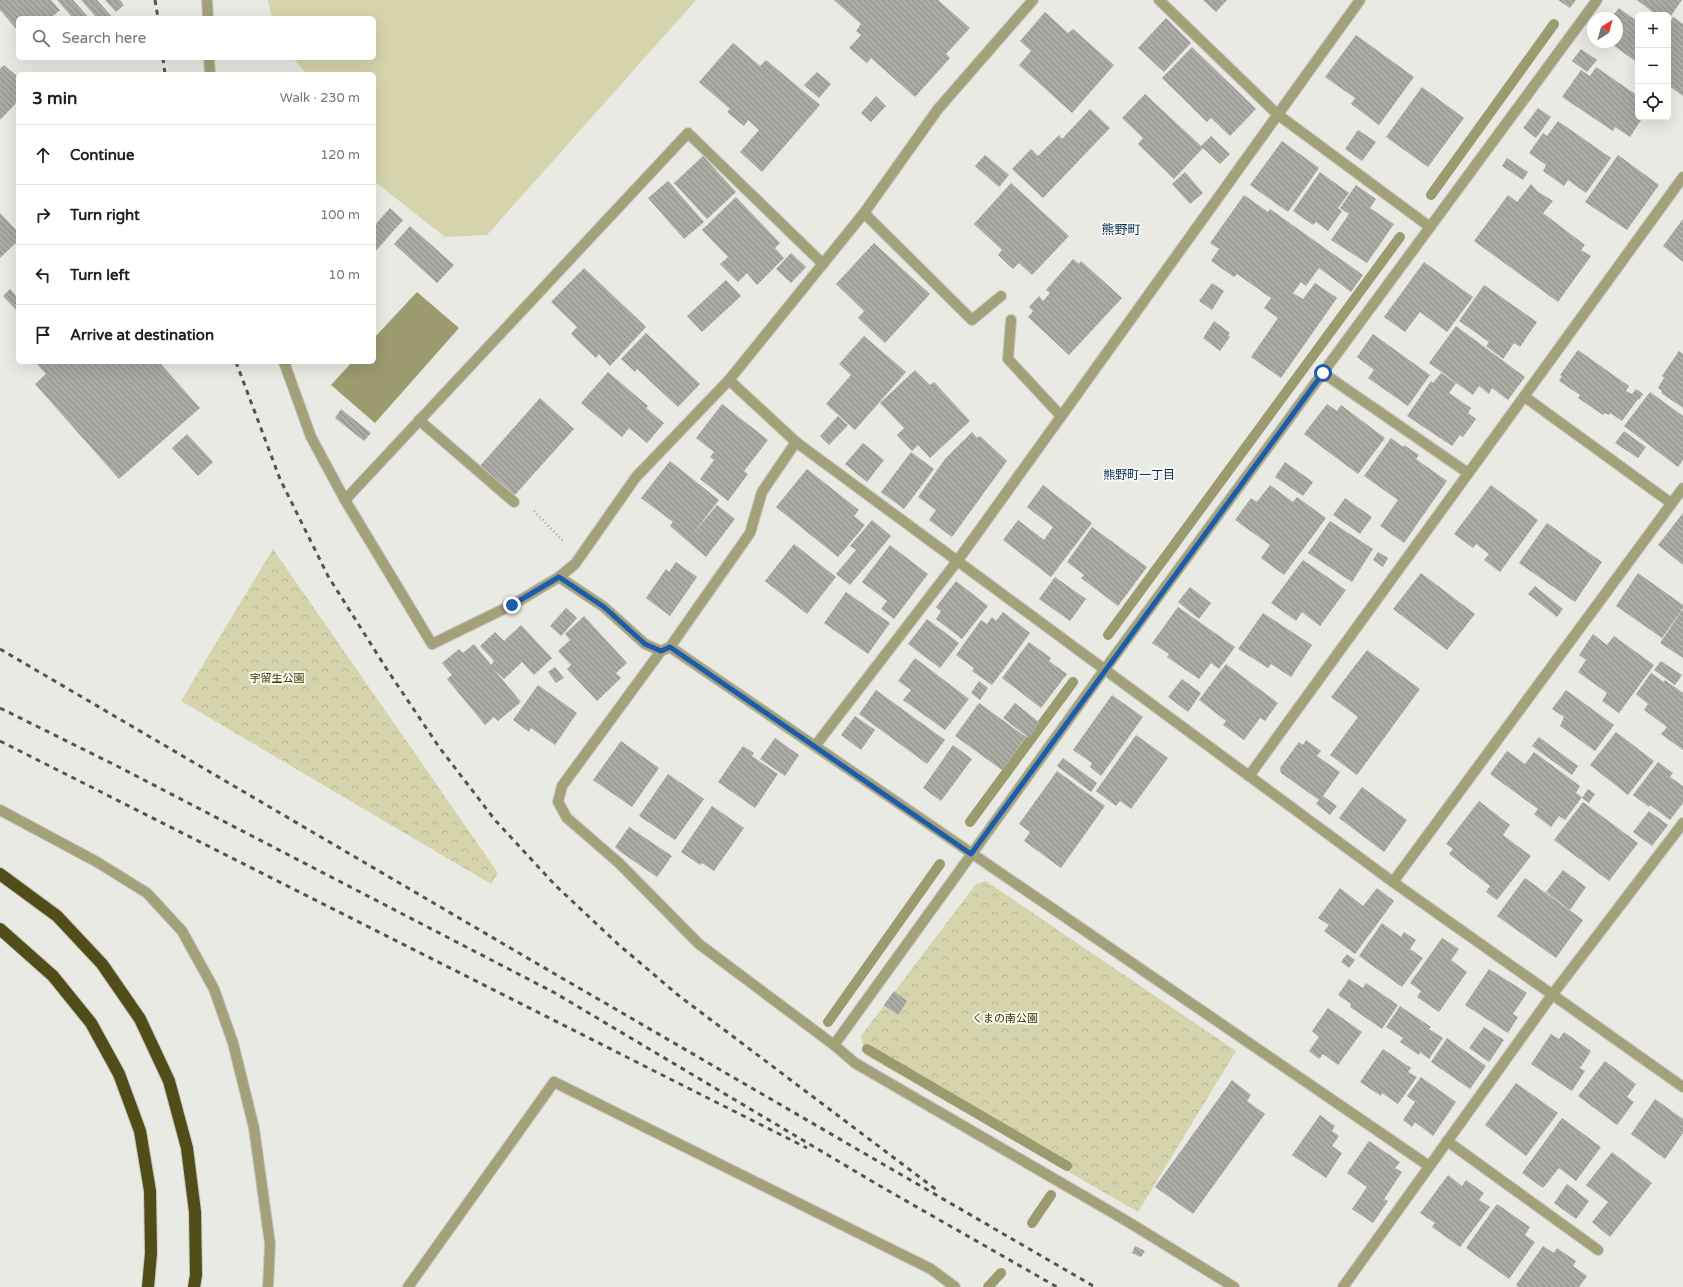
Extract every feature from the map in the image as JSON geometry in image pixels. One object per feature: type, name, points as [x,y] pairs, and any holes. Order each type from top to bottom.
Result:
[{"type":"highway","points":[[0,874],[57,916],[102,964],[140,1019],[169,1081],[187,1148],[195,1212],[196,1275],[194,1287]]},
{"type":"highway","points":[[0,929],[53,976],[91,1024],[119,1074],[140,1131],[150,1191],[151,1253],[148,1287]]},
{"type":"street","points":[[207,0],[208,16]]},
{"type":"street","points":[[285,364],[311,437],[345,500],[432,644],[512,605],[559,577],[575,564],[636,477],[729,380],[864,213],[938,109],[1034,0]]},
{"type":"street","points":[[1159,0],[1277,114],[1430,227]]},
{"type":"street","points":[[815,746],[958,560],[1360,0]]},
{"type":"street","points":[[834,1045],[1105,670],[1597,0]]},
{"type":"street","points":[[209,60],[210,72]]},
{"type":"street","points":[[345,500],[688,133],[823,264]]},
{"type":"street","points":[[1249,776],[1683,177]]},
{"type":"street","points":[[864,213],[972,320],[1001,296]]},
{"type":"street","points":[[1011,320],[1008,359],[1062,416]]},
{"type":"street","points":[[1323,373],[1468,473]]},
{"type":"street","points":[[729,380],[796,442],[1393,882],[1683,1087]]},
{"type":"street","points":[[1525,396],[1672,503]]},
{"type":"street","points":[[419,420],[514,502]]},
{"type":"street","points":[[796,442],[762,492],[750,533],[562,786],[558,802],[567,818],[619,864],[699,944],[834,1045],[855,1063],[1125,1220],[1234,1287]]},
{"type":"street","points":[[1393,882],[1683,488]]},
{"type":"street","points":[[559,577],[604,607],[645,644],[665,649],[815,746],[1429,1166]]},
{"type":"street","points":[[0,810],[97,862],[146,893],[182,931],[214,989],[233,1042],[254,1128],[270,1244],[268,1287]]},
{"type":"street","points":[[1343,1287],[1552,995],[1683,823]]},
{"type":"street","points":[[408,1287],[554,1082],[931,1270],[955,1287]]},
{"type":"street","points":[[1447,1141],[1598,1250]]},
{"type":"path","points":[[514,502],[532,509],[579,558]]},
{"type":"green space","points":[[268,0],[696,0],[487,235],[445,237],[376,183],[376,72],[304,72],[295,60],[376,60],[376,16],[272,16]]},
{"type":"green space","name":"宇留生公園","points":[[273,549],[498,873],[491,884],[181,701]]},
{"type":"green space","name":"くまの南公園","points":[[986,881],[1236,1051],[1138,1212],[865,1055],[861,1036],[976,884]]},
{"type":"shaded area","points":[[417,292],[459,328],[375,423],[331,385],[350,364],[376,364],[376,336]]},
{"type":"building","points":[[0,0],[51,0],[60,10],[53,16],[16,16],[16,29],[0,10]]},
{"type":"building","points":[[57,0],[73,0],[87,16],[71,16]]},
{"type":"building","points":[[81,0],[97,0],[111,16],[95,16]]},
{"type":"building","points":[[105,0],[120,0],[124,5],[116,12]]},
{"type":"building","points":[[834,0],[938,0],[970,28],[946,54],[950,58],[915,97],[871,58],[867,63],[849,48],[861,35],[856,31],[861,24]]},
{"type":"building","points":[[1203,0],[1227,0],[1216,12]]},
{"type":"building","points":[[1558,0],[1576,0],[1570,8]]},
{"type":"building","points":[[1637,0],[1682,0],[1671,16],[1671,12],[1653,12]]},
{"type":"building","points":[[1619,8],[1635,20],[1635,61],[1617,48],[1623,48],[1623,12],[1616,12]]},
{"type":"building","points":[[1045,12],[1068,33],[1073,29],[1114,65],[1072,113],[1019,65],[1031,51],[1020,41]]},
{"type":"building","points":[[1673,17],[1683,24],[1683,96],[1671,87],[1671,20]]},
{"type":"building","points":[[1166,18],[1191,43],[1164,72],[1138,48]]},
{"type":"building","points":[[1356,35],[1414,77],[1379,125],[1351,104],[1355,98],[1325,77]]},
{"type":"building","points":[[733,43],[760,66],[766,60],[820,105],[762,172],[740,152],[759,130],[748,120],[744,126],[727,112],[730,109],[699,82]]},
{"type":"building","points":[[1192,47],[1256,109],[1230,136],[1211,118],[1207,122],[1162,78]]},
{"type":"building","points":[[1581,49],[1597,60],[1587,72],[1572,61]]},
{"type":"building","points":[[4,65],[16,75],[16,103],[0,120],[0,69]]},
{"type":"building","points":[[1596,67],[1635,94],[1635,120],[1641,120],[1630,137],[1615,127],[1613,131],[1562,97],[1581,70],[1590,76]]},
{"type":"building","points":[[817,72],[831,84],[819,98],[804,85]]},
{"type":"building","points":[[1422,87],[1464,118],[1428,167],[1386,137]]},
{"type":"building","points":[[1145,94],[1201,146],[1211,136],[1230,154],[1220,164],[1203,148],[1174,179],[1138,144],[1143,138],[1122,118]]},
{"type":"building","points":[[876,96],[886,106],[871,122],[861,113]]},
{"type":"building","points":[[1538,108],[1551,117],[1536,138],[1523,128]]},
{"type":"building","points":[[1090,109],[1110,128],[1043,198],[1012,169],[1031,149],[1038,156],[1059,135],[1062,139]]},
{"type":"building","points":[[1558,121],[1611,158],[1586,193],[1568,180],[1564,186],[1543,171],[1546,165],[1529,153],[1543,133],[1547,136]]},
{"type":"building","points":[[1358,130],[1376,142],[1362,161],[1345,149]]},
{"type":"building","points":[[1282,141],[1319,168],[1288,212],[1250,185]]},
{"type":"building","points":[[985,155],[1009,175],[999,187],[975,166]]},
{"type":"building","points":[[1618,155],[1659,185],[1627,230],[1585,202]]},
{"type":"building","points":[[703,156],[736,192],[707,219],[674,183]]},
{"type":"building","points":[[1507,158],[1528,172],[1523,180],[1502,166]]},
{"type":"building","points":[[1185,172],[1203,193],[1190,204],[1172,184]]},
{"type":"building","points":[[1320,172],[1349,193],[1338,208],[1342,211],[1328,231],[1316,222],[1313,225],[1293,211]]},
{"type":"building","points":[[668,181],[704,222],[684,239],[648,198]]},
{"type":"building","points":[[1011,183],[1069,236],[1032,275],[1019,263],[1013,269],[998,255],[1002,250],[974,224]]},
{"type":"building","points":[[1531,184],[1537,191],[1553,201],[1543,213],[1585,245],[1581,250],[1591,256],[1558,302],[1474,241],[1508,195],[1517,202]]},
{"type":"building","points":[[1356,185],[1376,199],[1370,208],[1394,224],[1367,263],[1331,240],[1349,214],[1340,208]]},
{"type":"building","points":[[1244,195],[1268,212],[1270,209],[1363,275],[1351,292],[1319,268],[1306,286],[1301,282],[1293,293],[1303,299],[1315,283],[1337,298],[1281,378],[1251,357],[1278,318],[1264,308],[1271,298],[1237,274],[1234,277],[1211,261],[1219,249],[1210,243]]},
{"type":"building","points":[[736,197],[780,243],[775,248],[784,258],[757,285],[747,273],[738,282],[720,264],[728,257],[702,230]]},
{"type":"building","points":[[390,208],[403,220],[376,251],[376,224]]},
{"type":"building","points":[[0,213],[16,230],[16,243],[0,258]]},
{"type":"building","points":[[1683,219],[1683,262],[1663,246]]},
{"type":"building","points":[[410,226],[454,265],[437,283],[394,244]]},
{"type":"building","points":[[874,243],[930,294],[885,343],[858,318],[864,311],[836,284]]},
{"type":"building","points":[[791,253],[806,267],[791,283],[776,269]]},
{"type":"building","points":[[1073,259],[1079,264],[1081,261],[1122,298],[1069,355],[1028,317],[1033,311],[1029,307],[1039,296],[1043,301],[1050,293],[1046,290]]},
{"type":"building","points":[[1424,262],[1473,297],[1447,332],[1420,312],[1405,332],[1384,317]]},
{"type":"building","points":[[584,268],[646,327],[610,366],[599,354],[596,358],[571,334],[577,327],[551,302]]},
{"type":"building","points":[[726,280],[741,296],[702,332],[687,316]]},
{"type":"building","points":[[1212,283],[1224,291],[1212,310],[1199,301]]},
{"type":"building","points":[[1484,285],[1537,322],[1520,347],[1514,343],[1503,359],[1486,346],[1489,342],[1459,321]]},
{"type":"building","points":[[10,289],[16,296],[16,310],[3,296]]},
{"type":"building","points":[[1214,321],[1230,333],[1228,335],[1230,337],[1220,351],[1203,338]]},
{"type":"building","points":[[1456,326],[1525,377],[1508,400],[1492,388],[1489,394],[1479,386],[1473,395],[1429,363]]},
{"type":"building","points":[[646,333],[700,384],[678,407],[637,369],[635,372],[621,359]]},
{"type":"building","points":[[1373,334],[1430,375],[1408,406],[1368,378],[1374,370],[1357,357]]},
{"type":"building","points":[[864,336],[906,372],[855,430],[826,404],[851,375],[839,364]]},
{"type":"building","points":[[1578,350],[1629,386],[1626,391],[1632,394],[1636,389],[1643,394],[1622,421],[1610,413],[1609,415],[1605,413],[1603,415],[1578,398],[1580,395],[1559,381],[1562,376],[1560,375]]},
{"type":"building","points":[[1679,351],[1683,354],[1683,408],[1661,393],[1662,391],[1658,388],[1664,378],[1662,376]]},
{"type":"building","points":[[37,364],[161,364],[200,408],[119,479],[35,384],[46,374]]},
{"type":"building","points":[[915,370],[930,385],[934,382],[970,421],[930,458],[918,445],[912,451],[897,435],[904,428],[880,403]]},
{"type":"building","points":[[608,372],[648,406],[646,408],[664,423],[647,443],[629,428],[622,437],[581,403]]},
{"type":"building","points":[[1441,373],[1456,383],[1449,393],[1471,408],[1468,413],[1476,419],[1463,437],[1460,435],[1452,446],[1407,416],[1431,381],[1433,383]]},
{"type":"building","points":[[1650,392],[1683,416],[1683,460],[1678,467],[1624,426]]},
{"type":"building","points":[[540,398],[574,429],[513,497],[479,467]]},
{"type":"building","points":[[722,404],[768,440],[744,471],[748,474],[728,501],[700,479],[714,460],[710,457],[714,452],[696,438]]},
{"type":"building","points":[[1327,404],[1337,411],[1341,405],[1385,438],[1358,474],[1304,434]]},
{"type":"building","points":[[341,409],[371,433],[364,441],[335,418]]},
{"type":"building","points":[[838,416],[848,425],[829,445],[820,436]]},
{"type":"building","points":[[1624,431],[1646,447],[1638,458],[1615,443]]},
{"type":"building","points":[[972,432],[977,438],[980,436],[1007,461],[952,537],[929,520],[936,510],[918,497],[945,459]]},
{"type":"building","points":[[187,434],[213,462],[198,476],[172,448]]},
{"type":"building","points":[[1391,438],[1403,447],[1404,445],[1419,455],[1416,459],[1447,481],[1404,543],[1380,526],[1398,500],[1364,476]]},
{"type":"building","points":[[863,443],[884,460],[867,482],[845,464]]},
{"type":"building","points":[[911,452],[934,469],[904,509],[881,492]]},
{"type":"building","points":[[670,461],[719,500],[692,535],[717,505],[735,519],[706,557],[670,526],[673,522],[641,498]]},
{"type":"building","points":[[1285,462],[1313,482],[1303,496],[1275,477]]},
{"type":"building","points":[[807,469],[859,510],[854,516],[865,525],[838,557],[776,507]]},
{"type":"building","points":[[1043,485],[1092,523],[1051,577],[1003,540],[1018,520],[1044,540],[1053,527],[1027,507]]},
{"type":"building","points":[[1270,485],[1293,502],[1297,497],[1326,518],[1284,575],[1261,558],[1270,545],[1235,520],[1251,498],[1257,502]]},
{"type":"building","points":[[1491,485],[1538,520],[1500,572],[1484,560],[1489,554],[1476,544],[1473,548],[1454,534]]},
{"type":"building","points":[[1345,498],[1372,517],[1360,534],[1333,515]]},
{"type":"building","points":[[1683,513],[1683,565],[1658,545]]},
{"type":"building","points":[[872,520],[891,536],[850,585],[836,574],[856,550],[850,546]]},
{"type":"building","points":[[1330,521],[1373,549],[1352,582],[1308,553]]},
{"type":"building","points":[[1547,523],[1602,562],[1575,602],[1519,563]]},
{"type":"building","points":[[1092,527],[1147,567],[1118,606],[1081,578],[1084,575],[1067,562]]},
{"type":"building","points":[[794,544],[836,577],[807,614],[765,581]]},
{"type":"building","points":[[890,545],[928,574],[894,619],[881,609],[887,601],[862,582]]},
{"type":"building","points":[[1378,552],[1388,558],[1383,567],[1373,560]]},
{"type":"building","points":[[1303,560],[1346,590],[1320,626],[1302,612],[1296,621],[1271,603]]},
{"type":"building","points":[[676,562],[697,577],[670,616],[646,598],[666,569],[669,572]]},
{"type":"building","points":[[1421,573],[1475,614],[1447,650],[1393,609]]},
{"type":"building","points":[[1638,573],[1683,605],[1683,608],[1662,638],[1616,606]]},
{"type":"building","points":[[1055,577],[1086,599],[1070,621],[1039,599]]},
{"type":"building","points":[[956,581],[988,606],[962,639],[936,619],[941,611],[936,607]]},
{"type":"building","points":[[1535,586],[1563,609],[1557,617],[1528,594]]},
{"type":"building","points":[[1190,587],[1211,603],[1199,619],[1178,602]]},
{"type":"building","points":[[846,592],[890,623],[868,654],[824,623]]},
{"type":"building","points":[[1178,607],[1235,647],[1219,669],[1211,663],[1199,679],[1167,657],[1169,654],[1152,643]]},
{"type":"building","points":[[566,608],[577,618],[561,636],[550,626]]},
{"type":"building","points":[[1682,610],[1683,611],[1683,658],[1660,643]]},
{"type":"building","points":[[1003,612],[1030,633],[992,685],[972,671],[974,668],[956,655],[981,620],[987,624],[992,617],[996,621]]},
{"type":"building","points":[[1263,613],[1312,645],[1291,677],[1271,664],[1268,668],[1238,649]]},
{"type":"building","points":[[584,616],[627,663],[616,673],[621,678],[597,701],[567,669],[571,665],[558,651],[570,640],[565,634]]},
{"type":"building","points":[[927,619],[959,643],[940,668],[908,644]]},
{"type":"building","points":[[521,625],[552,658],[534,675],[522,662],[504,679],[493,668],[521,702],[498,721],[494,717],[485,725],[447,679],[452,675],[442,663],[459,649],[463,653],[474,644],[491,665],[494,661],[480,646],[495,632],[504,641]]},
{"type":"building","points":[[1593,634],[1607,645],[1614,636],[1654,665],[1619,713],[1602,701],[1607,693],[1578,672],[1586,660],[1579,655]]},
{"type":"building","points":[[1029,642],[1051,658],[1049,661],[1067,674],[1041,708],[1002,678]]},
{"type":"building","points":[[1367,650],[1420,689],[1357,775],[1330,755],[1358,717],[1331,697]]},
{"type":"building","points":[[915,658],[969,699],[945,730],[903,700],[911,690],[898,681]]},
{"type":"building","points":[[1661,661],[1682,675],[1675,685],[1654,670]]},
{"type":"building","points":[[1226,664],[1278,703],[1265,721],[1260,718],[1244,740],[1223,725],[1226,721],[1199,700]]},
{"type":"building","points":[[555,667],[564,678],[556,683],[548,672]]},
{"type":"building","points":[[1651,673],[1664,682],[1665,680],[1683,693],[1683,750],[1661,734],[1667,727],[1644,710],[1648,704],[1636,694]]},
{"type":"building","points":[[1182,679],[1201,693],[1188,712],[1168,697]]},
{"type":"building","points":[[979,681],[988,688],[980,700],[971,693]]},
{"type":"building","points":[[538,685],[577,713],[555,745],[531,728],[529,732],[513,720]]},
{"type":"building","points":[[876,690],[945,740],[927,764],[859,714]]},
{"type":"building","points":[[1566,690],[1614,725],[1595,751],[1560,726],[1564,717],[1552,709]]},
{"type":"building","points":[[1112,695],[1143,717],[1101,776],[1090,767],[1092,763],[1073,750]]},
{"type":"building","points":[[979,703],[1026,737],[1002,770],[955,736]]},
{"type":"building","points":[[1015,703],[1040,723],[1029,738],[1003,718]]},
{"type":"building","points":[[855,716],[875,730],[861,750],[841,735]]},
{"type":"building","points":[[1616,732],[1654,761],[1628,795],[1590,765]]},
{"type":"building","points":[[1136,735],[1168,758],[1131,809],[1120,801],[1116,806],[1096,791]]},
{"type":"building","points":[[1539,737],[1578,766],[1572,775],[1532,746]]},
{"type":"building","points":[[775,738],[799,755],[785,776],[760,759]]},
{"type":"building","points":[[1306,740],[1321,751],[1317,756],[1340,772],[1323,796],[1337,806],[1330,815],[1316,804],[1319,800],[1281,773],[1280,768],[1299,742],[1303,745]]},
{"type":"building","points":[[621,741],[659,768],[632,807],[593,780]]},
{"type":"building","points":[[953,745],[972,759],[941,801],[923,788]]},
{"type":"building","points":[[743,746],[754,753],[752,756],[778,774],[755,808],[718,782]]},
{"type":"building","points":[[1507,751],[1525,764],[1534,752],[1580,786],[1576,793],[1582,797],[1565,820],[1559,816],[1551,827],[1534,814],[1538,809],[1490,774]]},
{"type":"building","points":[[1063,758],[1097,783],[1091,792],[1057,766]]},
{"type":"building","points":[[1658,762],[1673,773],[1670,777],[1683,786],[1683,803],[1670,820],[1650,805],[1649,807],[1633,795]]},
{"type":"building","points":[[1057,771],[1105,806],[1061,868],[1024,841],[1030,832],[1019,824]]},
{"type":"building","points":[[668,774],[704,799],[675,840],[639,816]]},
{"type":"building","points":[[1362,787],[1407,820],[1384,852],[1339,818]]},
{"type":"building","points":[[1588,789],[1595,794],[1589,803],[1582,798]]},
{"type":"building","points":[[1479,801],[1510,825],[1503,835],[1531,856],[1497,900],[1486,892],[1490,886],[1449,854],[1453,849],[1446,844]]},
{"type":"building","points":[[1583,802],[1638,843],[1609,881],[1554,840]]},
{"type":"building","points":[[712,806],[744,828],[714,871],[702,863],[700,865],[681,852]]},
{"type":"building","points":[[1649,811],[1668,825],[1652,846],[1633,832]]},
{"type":"building","points":[[629,827],[672,856],[657,877],[615,847]]},
{"type":"building","points":[[1563,870],[1586,887],[1570,910],[1546,892]]},
{"type":"building","points":[[1525,878],[1583,920],[1556,958],[1497,916]]},
{"type":"building","points":[[1340,888],[1363,906],[1377,888],[1394,901],[1355,954],[1324,931],[1329,925],[1318,918]]},
{"type":"building","points":[[1382,923],[1401,937],[1404,932],[1416,940],[1410,949],[1423,958],[1402,987],[1359,956]]},
{"type":"building","points":[[1442,938],[1459,949],[1451,960],[1467,972],[1439,1012],[1417,997],[1421,991],[1410,983]]},
{"type":"building","points":[[1347,954],[1355,960],[1349,968],[1341,962]]},
{"type":"building","points":[[1489,969],[1527,993],[1513,1014],[1518,1017],[1508,1033],[1465,1005]]},
{"type":"building","points":[[1349,979],[1363,988],[1366,983],[1398,1005],[1382,1029],[1350,1007],[1351,1004],[1338,995]]},
{"type":"building","points":[[894,991],[907,1001],[898,1015],[884,1005]]},
{"type":"building","points":[[1400,1006],[1431,1027],[1429,1029],[1443,1038],[1429,1059],[1420,1052],[1419,1055],[1400,1042],[1403,1038],[1386,1027]]},
{"type":"building","points":[[1328,1008],[1362,1032],[1338,1065],[1323,1054],[1319,1059],[1309,1051],[1319,1037],[1312,1031]]},
{"type":"building","points":[[1484,1027],[1504,1040],[1489,1062],[1469,1048]]},
{"type":"building","points":[[1564,1032],[1591,1051],[1580,1068],[1585,1071],[1572,1091],[1531,1064],[1551,1034],[1559,1039]]},
{"type":"building","points":[[1447,1038],[1486,1066],[1470,1089],[1431,1062]]},
{"type":"building","points":[[1383,1049],[1411,1068],[1408,1072],[1417,1077],[1398,1104],[1382,1093],[1381,1096],[1360,1082]]},
{"type":"building","points":[[1605,1061],[1636,1084],[1627,1097],[1634,1102],[1617,1125],[1578,1096]]},
{"type":"building","points":[[1421,1077],[1456,1102],[1433,1136],[1415,1122],[1412,1127],[1403,1120],[1415,1102],[1407,1096]]},
{"type":"building","points":[[1232,1080],[1251,1095],[1247,1101],[1265,1114],[1193,1214],[1155,1187]]},
{"type":"building","points":[[1516,1083],[1558,1113],[1526,1156],[1485,1125]]},
{"type":"building","points":[[1655,1099],[1683,1119],[1683,1133],[1665,1159],[1631,1134]]},
{"type":"building","points":[[1320,1115],[1335,1126],[1332,1131],[1339,1136],[1332,1146],[1342,1153],[1326,1178],[1292,1155]]},
{"type":"building","points":[[1562,1118],[1601,1147],[1576,1181],[1559,1168],[1543,1188],[1522,1173]]},
{"type":"building","points":[[1369,1141],[1400,1162],[1395,1168],[1402,1172],[1384,1199],[1388,1201],[1373,1223],[1352,1209],[1367,1187],[1347,1173]]},
{"type":"building","points":[[1612,1152],[1652,1183],[1610,1237],[1592,1222],[1608,1202],[1586,1185]]},
{"type":"building","points":[[1448,1175],[1462,1186],[1466,1180],[1484,1193],[1479,1200],[1490,1207],[1460,1247],[1432,1227],[1435,1223],[1420,1213]]},
{"type":"building","points":[[1567,1184],[1589,1201],[1576,1219],[1554,1203]]},
{"type":"building","points":[[1497,1204],[1530,1227],[1525,1235],[1535,1242],[1509,1279],[1466,1248]]},
{"type":"building","points":[[1135,1246],[1145,1251],[1141,1257],[1132,1253]]},
{"type":"building","points":[[1543,1246],[1554,1253],[1557,1248],[1576,1261],[1573,1266],[1587,1276],[1579,1287],[1519,1287],[1516,1285]]},
{"type":"waterway","points":[[1431,195],[1554,24]]},
{"type":"waterway","points":[[1108,635],[1400,237]]},
{"type":"waterway","points":[[970,822],[1073,682]]},
{"type":"waterway","points":[[828,1022],[940,864]]},
{"type":"waterway","points":[[867,1049],[1067,1166]]},
{"type":"waterway","points":[[1032,1223],[1051,1195]]},
{"type":"waterway","points":[[988,1287],[1001,1273]]},
{"type":"railway","points":[[155,0],[158,16]]},
{"type":"railway","points":[[163,60],[165,72]]},
{"type":"railway","points":[[237,364],[280,479],[328,576],[386,668],[439,747],[495,820],[555,885],[619,945],[678,995],[938,1191]]},
{"type":"railway","points":[[0,649],[536,963],[1095,1287]]},
{"type":"railway","points":[[0,708],[117,766],[555,993],[880,1186],[1057,1287]]},
{"type":"railway","points":[[0,741],[807,1148]]},
{"type":"district","name":"熊野町","points":[[1121,230]]},
{"type":"district","name":"熊野町一丁目","points":[[1139,475]]},
{"type":"route","points":[[512,605],[559,577],[604,607],[645,644],[661,651],[670,647],[971,854],[1323,373]]}]
